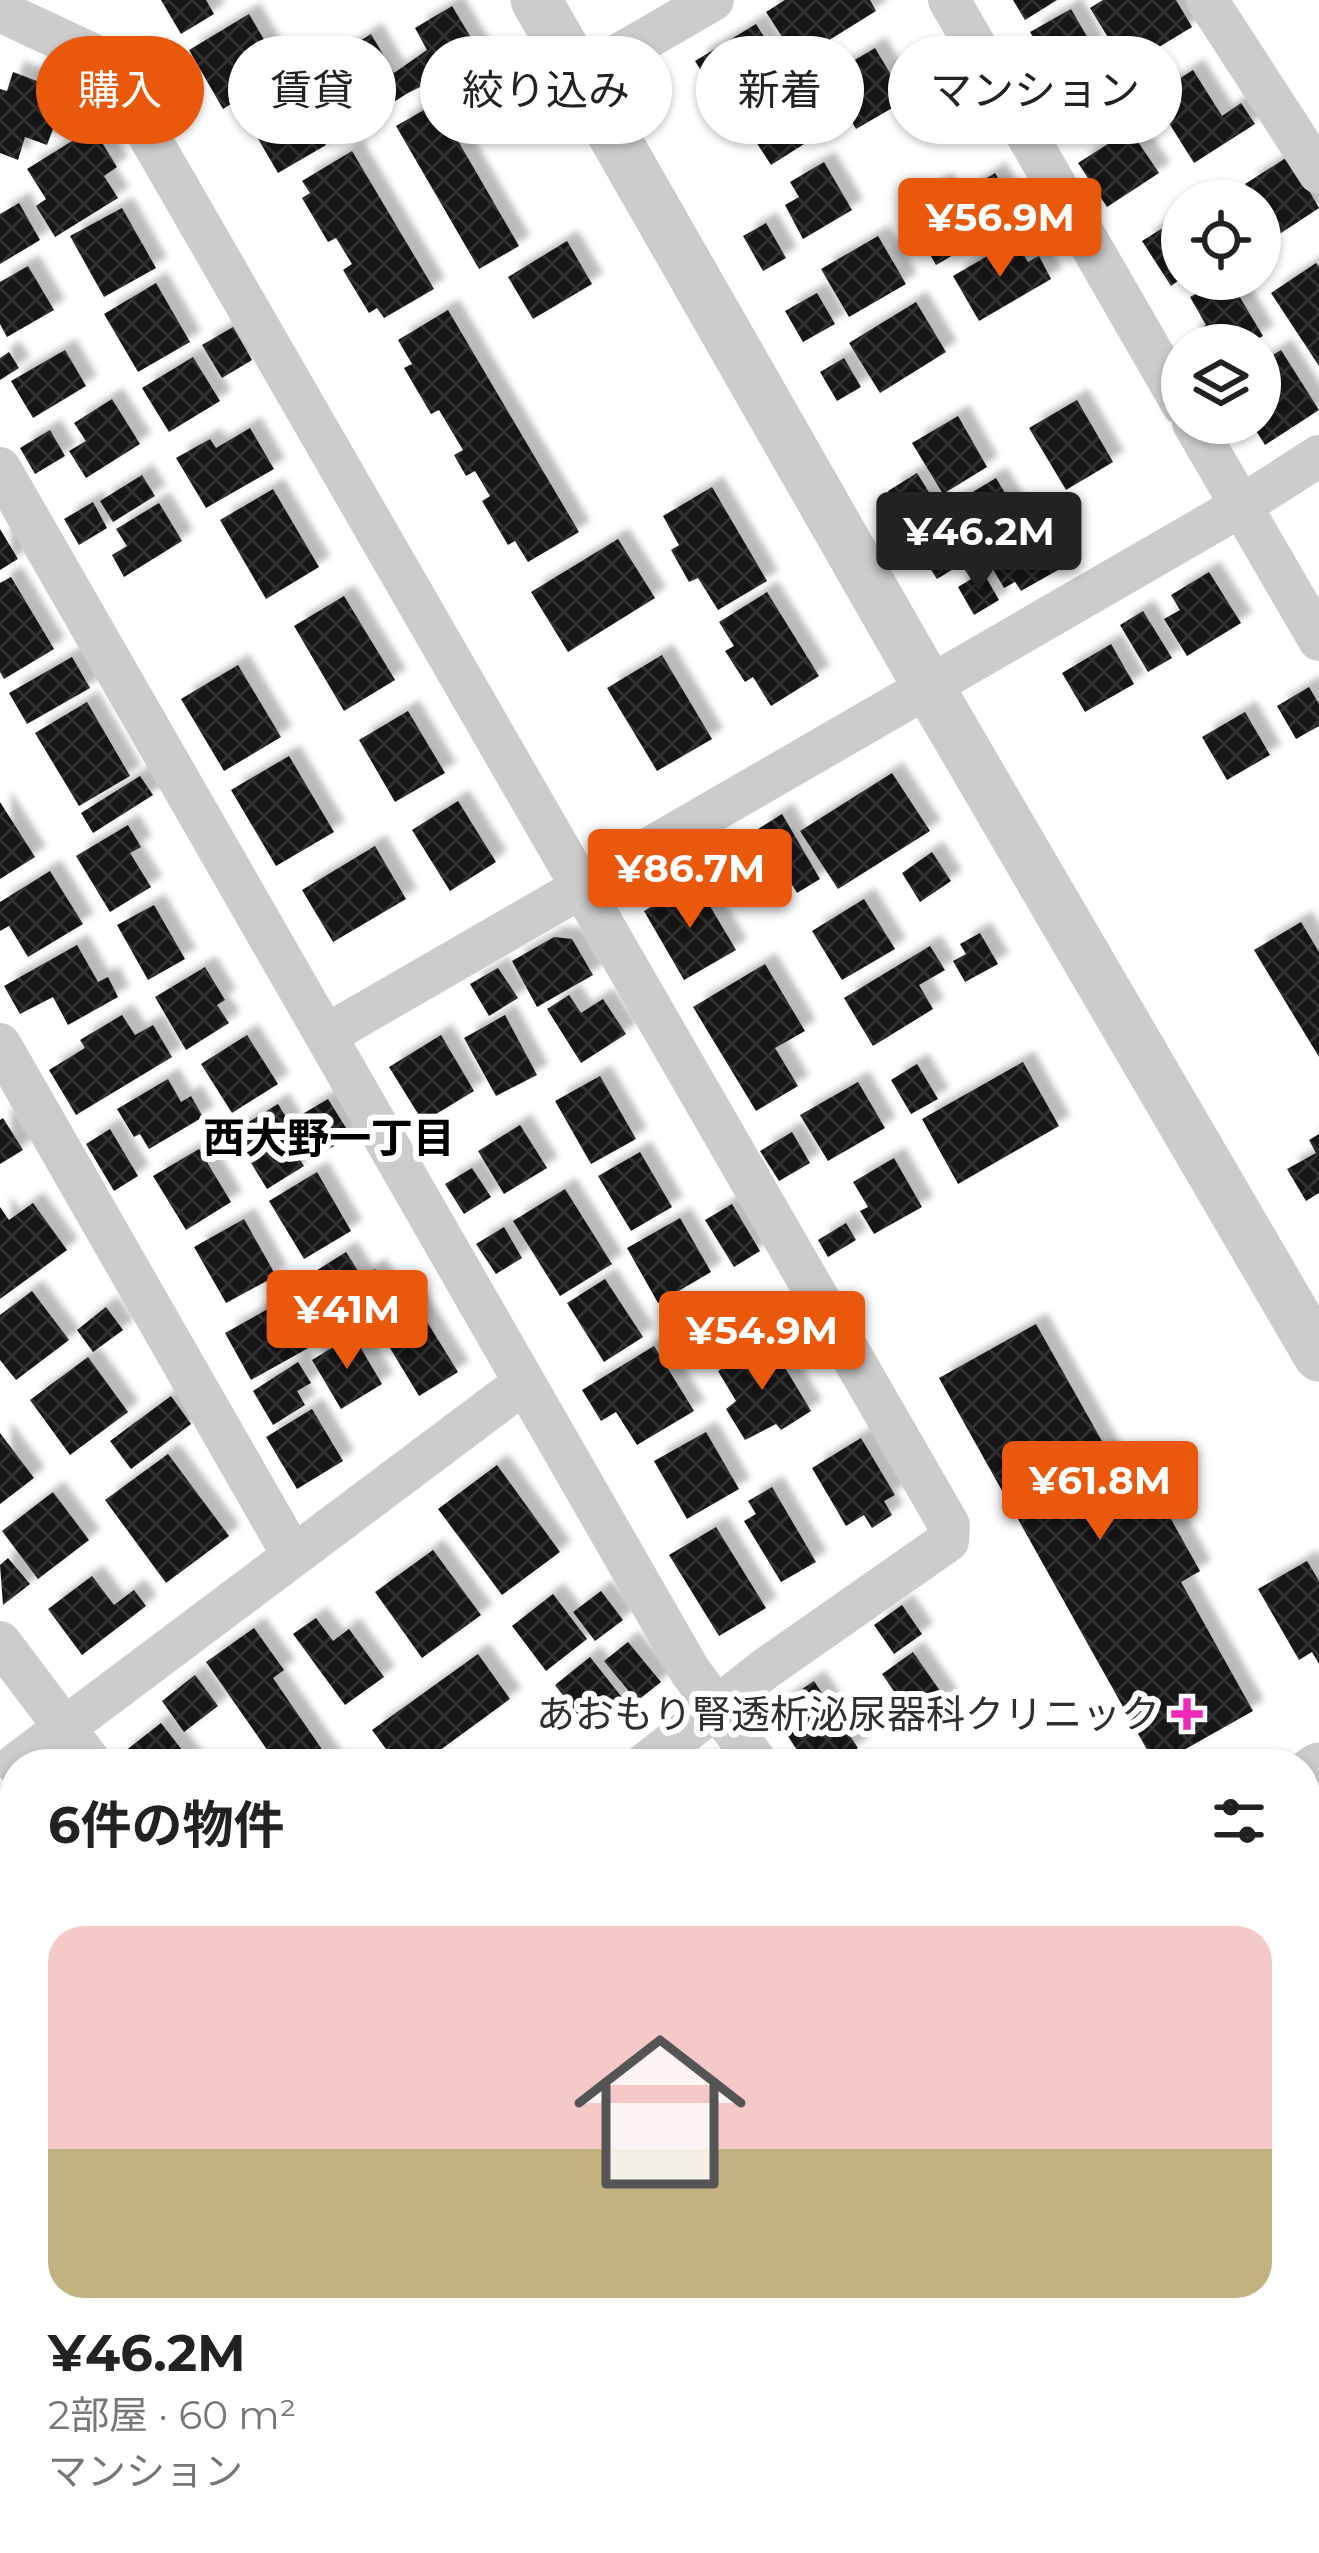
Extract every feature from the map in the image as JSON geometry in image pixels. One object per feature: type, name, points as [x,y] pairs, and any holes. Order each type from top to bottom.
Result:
[{"type":"street","points":[[536,0],[557,36]]},
{"type":"street","points":[[651,36],[713,0]]},
{"type":"street","points":[[949,0],[1161,368]]},
{"type":"street","points":[[1207,0],[1319,172]]},
{"type":"street","points":[[0,11],[92,54],[131,105],[949,1525],[948,1541],[664,1749]]},
{"type":"street","points":[[618,144],[1319,1356]]},
{"type":"street","points":[[1205,444],[1319,640]]},
{"type":"street","points":[[328,1034],[1241,506],[1319,456]]},
{"type":"street","points":[[0,468],[524,1383],[715,1709],[746,1749]]},
{"type":"street","points":[[0,1044],[292,1554]]},
{"type":"street","points":[[35,1749],[524,1383]]},
{"type":"street","points":[[0,1642],[81,1749]]},
{"type":"building","points":[[161,0],[206,0],[214,14],[181,34]]},
{"type":"building","points":[[785,0],[870,0],[876,11],[836,36],[782,36],[766,12]]},
{"type":"building","points":[[1013,0],[1057,0],[1025,20]]},
{"type":"building","points":[[1103,0],[1176,0],[1192,27],[1177,36],[1107,36],[1090,8]]},
{"type":"building","points":[[452,6],[470,36],[420,37],[415,28]]},
{"type":"building","points":[[1071,9],[1087,36],[1032,36],[1030,32]]},
{"type":"building","points":[[249,14],[262,36],[228,36],[228,106],[223,109],[204,76],[204,41]]},
{"type":"building","points":[[756,24],[764,36],[736,36]]},
{"type":"building","points":[[875,48],[888,70],[888,110],[864,124],[864,55]]},
{"type":"building","points":[[420,55],[420,87],[396,101],[396,72]]},
{"type":"building","points":[[1193,70],[1222,116],[1241,103],[1255,124],[1194,163],[1182,144],[1182,77]]},
{"type":"building","points":[[13,72],[36,81],[36,141],[25,137],[18,160],[0,153],[0,89],[7,91]]},
{"type":"building","points":[[420,112],[420,144],[460,144],[519,246],[479,269],[396,126]]},
{"type":"building","points":[[67,144],[103,144],[117,167],[104,176],[118,198],[55,237],[36,206],[46,199],[27,169]]},
{"type":"building","points":[[261,144],[325,144],[326,145],[278,173]]},
{"type":"building","points":[[757,144],[804,144],[771,165]]},
{"type":"building","points":[[1108,144],[1139,144],[1159,173],[1107,207],[1078,163]]},
{"type":"building","points":[[352,151],[434,289],[384,318],[377,308],[369,313],[343,270],[352,264],[336,238],[328,242],[302,198],[310,193],[302,181]]},
{"type":"building","points":[[1289,156],[1319,208],[1281,233],[1281,180],[1251,180]]},
{"type":"building","points":[[824,162],[852,210],[803,239],[785,205],[799,197],[790,182]]},
{"type":"building","points":[[995,173],[1018,211],[991,228],[968,190]]},
{"type":"building","points":[[941,184],[974,243],[936,265],[902,206]]},
{"type":"building","points":[[19,203],[40,240],[0,264],[0,214]]},
{"type":"building","points":[[122,208],[156,268],[104,297],[70,236]]},
{"type":"building","points":[[766,223],[786,258],[763,271],[743,236]]},
{"type":"building","points":[[1161,229],[1161,270],[1142,241]]},
{"type":"building","points":[[878,236],[906,284],[849,317],[821,269]]},
{"type":"building","points":[[1015,240],[1028,262],[1039,256],[1051,279],[979,321],[953,276]]},
{"type":"building","points":[[567,241],[592,284],[533,319],[508,277]]},
{"type":"building","points":[[1316,263],[1319,267],[1319,366],[1276,300],[1281,300],[1281,286]]},
{"type":"building","points":[[28,266],[54,310],[7,337],[0,324],[0,282]]},
{"type":"building","points":[[156,283],[190,342],[138,372],[104,314]]},
{"type":"building","points":[[817,293],[835,324],[803,342],[785,311]]},
{"type":"building","points":[[1192,300],[1242,300],[1256,324],[1205,324]]},
{"type":"building","points":[[916,302],[946,352],[880,393],[849,343]]},
{"type":"building","points":[[448,310],[579,532],[528,562],[515,541],[508,545],[482,501],[490,496],[475,471],[466,476],[454,455],[463,450],[439,410],[431,414],[404,368],[412,364],[398,340]]},
{"type":"building","points":[[233,327],[252,360],[222,378],[202,345]]},
{"type":"building","points":[[65,350],[86,386],[33,418],[11,381]]},
{"type":"building","points":[[1281,350],[1319,410],[1281,435]]},
{"type":"building","points":[[9,352],[19,368],[0,380],[0,358]]},
{"type":"building","points":[[193,357],[220,401],[169,432],[142,388]]},
{"type":"building","points":[[844,358],[861,387],[837,401],[820,372]]},
{"type":"building","points":[[112,399],[140,444],[86,478],[69,451],[86,441],[74,423]]},
{"type":"building","points":[[1077,400],[1113,462],[1066,490],[1029,428]]},
{"type":"building","points":[[958,416],[987,467],[943,494],[912,443]]},
{"type":"building","points":[[250,428],[274,469],[206,508],[176,458],[210,439],[216,448]]},
{"type":"building","points":[[50,430],[65,456],[35,474],[20,448]]},
{"type":"building","points":[[917,473],[935,502],[905,520],[888,491]]},
{"type":"building","points":[[142,475],[155,496],[113,522],[100,501]]},
{"type":"building","points":[[996,478],[1023,523],[978,551],[951,505]]},
{"type":"building","points":[[712,487],[767,581],[718,610],[698,578],[689,582],[671,550],[679,545],[663,516]]},
{"type":"building","points":[[273,489],[319,567],[266,599],[220,520]]},
{"type":"building","points":[[93,502],[107,528],[79,545],[64,519]]},
{"type":"building","points":[[159,503],[182,541],[124,577],[112,555],[127,546],[116,529]]},
{"type":"building","points":[[0,529],[18,559],[0,570]]},
{"type":"building","points":[[950,530],[968,560],[937,579],[918,550]]},
{"type":"building","points":[[1046,532],[1065,566],[1021,591],[1015,582],[1004,588],[990,564]]},
{"type":"building","points":[[618,539],[655,598],[568,652],[531,592]]},
{"type":"building","points":[[983,572],[999,600],[974,615],[958,587]]},
{"type":"building","points":[[1209,572],[1241,623],[1187,656],[1164,619],[1180,610],[1171,595]]},
{"type":"building","points":[[11,577],[54,649],[4,679],[0,672],[0,583]]},
{"type":"building","points":[[767,592],[819,676],[771,706],[753,677],[745,682],[725,651],[734,646],[719,622]]},
{"type":"building","points":[[344,596],[395,680],[344,711],[294,626]]},
{"type":"building","points":[[1143,611],[1172,658],[1148,672],[1120,625]]},
{"type":"building","points":[[1111,644],[1134,684],[1085,712],[1062,673]]},
{"type":"building","points":[[662,655],[712,739],[657,771],[607,688]]},
{"type":"building","points":[[72,657],[90,688],[27,724],[9,693]]},
{"type":"building","points":[[238,665],[281,737],[224,771],[181,699]]},
{"type":"building","points":[[1309,687],[1319,704],[1319,726],[1296,739],[1277,706]]},
{"type":"building","points":[[87,702],[130,776],[79,806],[35,733]]},
{"type":"building","points":[[408,711],[445,773],[395,802],[359,740]]},
{"type":"building","points":[[1245,712],[1270,755],[1227,780],[1202,737]]},
{"type":"building","points":[[289,756],[334,832],[276,866],[231,790]]},
{"type":"building","points":[[892,773],[930,831],[838,889],[800,831]]},
{"type":"building","points":[[140,776],[153,795],[93,833],[81,813]]},
{"type":"building","points":[[458,801],[496,862],[450,891],[412,830]]},
{"type":"building","points":[[0,802],[35,857],[0,879]]},
{"type":"building","points":[[782,814],[820,879],[797,893],[758,829]]},
{"type":"building","points":[[128,825],[141,847],[130,853],[151,887],[110,912],[76,856]]},
{"type":"building","points":[[375,846],[406,899],[333,942],[302,890]]},
{"type":"building","points":[[932,852],[951,881],[920,902],[902,873]]},
{"type":"building","points":[[50,871],[83,924],[28,957],[9,926],[0,931],[0,902]]},
{"type":"building","points":[[695,881],[736,950],[684,980],[644,911]]},
{"type":"building","points":[[864,899],[895,949],[842,980],[812,931]]},
{"type":"building","points":[[154,905],[185,959],[148,980],[117,925]]},
{"type":"building","points":[[1301,922],[1319,952],[1319,1057],[1254,950]]},
{"type":"building","points":[[980,933],[998,964],[965,982],[953,961],[966,954],[960,944]]},
{"type":"building","points":[[554,937],[572,939],[593,975],[537,1007],[512,961]]},
{"type":"building","points":[[77,945],[98,982],[108,977],[118,997],[68,1025],[53,997],[20,1014],[4,986]]},
{"type":"building","points":[[930,946],[945,970],[919,985],[933,1009],[873,1046],[844,998]]},
{"type":"building","points":[[765,964],[805,1031],[775,1048],[798,1086],[756,1111],[693,1007]]},
{"type":"building","points":[[205,967],[225,1000],[217,1005],[229,1023],[186,1050],[155,997]]},
{"type":"building","points":[[498,968],[518,998],[489,1016],[470,984]]},
{"type":"building","points":[[569,995],[581,1013],[603,999],[626,1034],[581,1063],[547,1009]]},
{"type":"building","points":[[122,1015],[135,1035],[153,1025],[172,1057],[76,1115],[49,1070],[85,1048],[80,1040]]},
{"type":"building","points":[[505,1015],[537,1075],[496,1096],[464,1038]]},
{"type":"building","points":[[247,1035],[278,1084],[232,1113],[201,1064]]},
{"type":"building","points":[[441,1035],[474,1091],[423,1122],[389,1067]]},
{"type":"building","points":[[1023,1062],[1059,1126],[958,1184],[922,1119]]},
{"type":"building","points":[[917,1064],[938,1099],[911,1114],[891,1080]]},
{"type":"building","points":[[600,1076],[636,1139],[591,1164],[555,1101]]},
{"type":"building","points":[[168,1079],[181,1102],[191,1096],[203,1117],[149,1149],[140,1134],[134,1137],[117,1109]]},
{"type":"building","points":[[858,1082],[885,1128],[828,1161],[800,1115]]},
{"type":"building","points":[[328,1099],[351,1136],[322,1153],[299,1116]]},
{"type":"building","points":[[278,1104],[292,1127],[283,1133],[304,1166],[267,1189],[232,1132]]},
{"type":"building","points":[[0,1120],[23,1150],[0,1164]]},
{"type":"building","points":[[520,1125],[547,1168],[504,1194],[478,1151]]},
{"type":"building","points":[[110,1129],[138,1176],[114,1191],[86,1144]]},
{"type":"building","points":[[792,1132],[810,1163],[779,1181],[760,1151]]},
{"type":"building","points":[[1319,1134],[1319,1193],[1306,1201],[1287,1169],[1316,1153],[1309,1140]]},
{"type":"building","points":[[199,1149],[231,1202],[186,1230],[153,1176]]},
{"type":"building","points":[[640,1152],[672,1207],[631,1231],[598,1176]]},
{"type":"building","points":[[894,1158],[922,1207],[874,1234],[860,1211],[868,1207],[853,1182]]},
{"type":"building","points":[[472,1168],[491,1197],[464,1214],[445,1184]]},
{"type":"building","points":[[317,1172],[351,1231],[304,1259],[269,1201]]},
{"type":"building","points":[[565,1189],[612,1264],[560,1296],[513,1221]]},
{"type":"building","points":[[33,1203],[67,1250],[0,1299],[0,1207],[9,1220]]},
{"type":"building","points":[[732,1204],[760,1251],[734,1267],[705,1220]]},
{"type":"building","points":[[680,1218],[711,1272],[658,1303],[627,1248]]},
{"type":"building","points":[[244,1219],[276,1276],[226,1303],[194,1247]]},
{"type":"building","points":[[846,1223],[856,1240],[828,1257],[818,1240]]},
{"type":"building","points":[[504,1227],[522,1258],[496,1274],[476,1244]]},
{"type":"building","points":[[346,1252],[362,1277],[375,1269],[390,1294],[342,1324],[311,1274]]},
{"type":"building","points":[[605,1279],[643,1337],[604,1362],[567,1303]]},
{"type":"building","points":[[32,1291],[69,1340],[16,1380],[0,1360],[0,1315]]},
{"type":"building","points":[[414,1301],[458,1372],[419,1396],[376,1325]]},
{"type":"building","points":[[275,1305],[282,1317],[293,1311],[312,1346],[251,1380],[225,1333]]},
{"type":"building","points":[[106,1307],[123,1330],[93,1352],[77,1330]]},
{"type":"building","points":[[1036,1324],[1116,1466],[1135,1455],[1200,1571],[1181,1582],[1253,1711],[1186,1749],[1147,1749],[939,1378]]},
{"type":"building","points":[[353,1335],[382,1384],[341,1409],[312,1360]]},
{"type":"building","points":[[769,1341],[811,1411],[781,1430],[776,1424],[745,1440],[726,1409],[736,1401],[718,1371]]},
{"type":"building","points":[[654,1346],[694,1411],[637,1445],[616,1412],[601,1421],[582,1390]]},
{"type":"building","points":[[88,1357],[128,1412],[70,1455],[30,1400]]},
{"type":"building","points":[[298,1362],[311,1383],[297,1391],[305,1405],[273,1425],[253,1391]]},
{"type":"building","points":[[171,1396],[191,1424],[131,1469],[110,1441]]},
{"type":"building","points":[[312,1409],[343,1461],[297,1489],[266,1437]]},
{"type":"building","points":[[706,1432],[739,1489],[687,1519],[654,1461]]},
{"type":"building","points":[[0,1433],[34,1478],[0,1504]]},
{"type":"building","points":[[861,1438],[895,1495],[884,1501],[892,1515],[872,1528],[864,1515],[846,1526],[812,1468]]},
{"type":"building","points":[[168,1454],[229,1536],[166,1583],[105,1500]]},
{"type":"building","points":[[497,1465],[560,1552],[502,1595],[438,1509]]},
{"type":"building","points":[[772,1487],[816,1562],[781,1582],[744,1521],[756,1514],[748,1501]]},
{"type":"building","points":[[53,1492],[89,1540],[38,1579],[2,1531]]},
{"type":"building","points":[[716,1527],[766,1608],[719,1636],[669,1555]]},
{"type":"building","points":[[433,1550],[481,1615],[422,1658],[375,1592]]},
{"type":"building","points":[[8,1558],[30,1584],[3,1605],[0,1565]]},
{"type":"building","points":[[1307,1561],[1319,1581],[1319,1664],[1312,1652],[1299,1660],[1258,1589]]},
{"type":"building","points":[[92,1576],[114,1605],[134,1590],[146,1606],[82,1655],[48,1609]]},
{"type":"building","points":[[601,1591],[623,1620],[595,1641],[573,1612]]},
{"type":"building","points":[[553,1594],[587,1639],[546,1671],[512,1626]]},
{"type":"building","points":[[902,1605],[922,1634],[894,1654],[874,1625]]},
{"type":"building","points":[[316,1618],[333,1641],[349,1629],[384,1677],[345,1705],[293,1634]]},
{"type":"building","points":[[254,1628],[284,1670],[273,1678],[322,1749],[267,1749],[206,1662]]},
{"type":"building","points":[[628,1642],[661,1682],[637,1701],[604,1661]]},
{"type":"building","points":[[913,1652],[947,1701],[916,1723],[882,1674]]},
{"type":"building","points":[[478,1654],[510,1699],[442,1749],[386,1749],[372,1730]]},
{"type":"building","points":[[590,1657],[628,1705],[592,1733],[555,1685]]},
{"type":"building","points":[[195,1675],[218,1706],[184,1732],[162,1701]]},
{"type":"building","points":[[814,1681],[858,1748],[796,1749],[771,1710]]},
{"type":"building","points":[[161,1723],[181,1749],[128,1749]]},
{"type":"place","name":"あおもり腎透析泌尿器科クリニック","points":[[1187,1714]]},
{"type":"district","name":"西大野一丁目","points":[[329,1138]]}]
